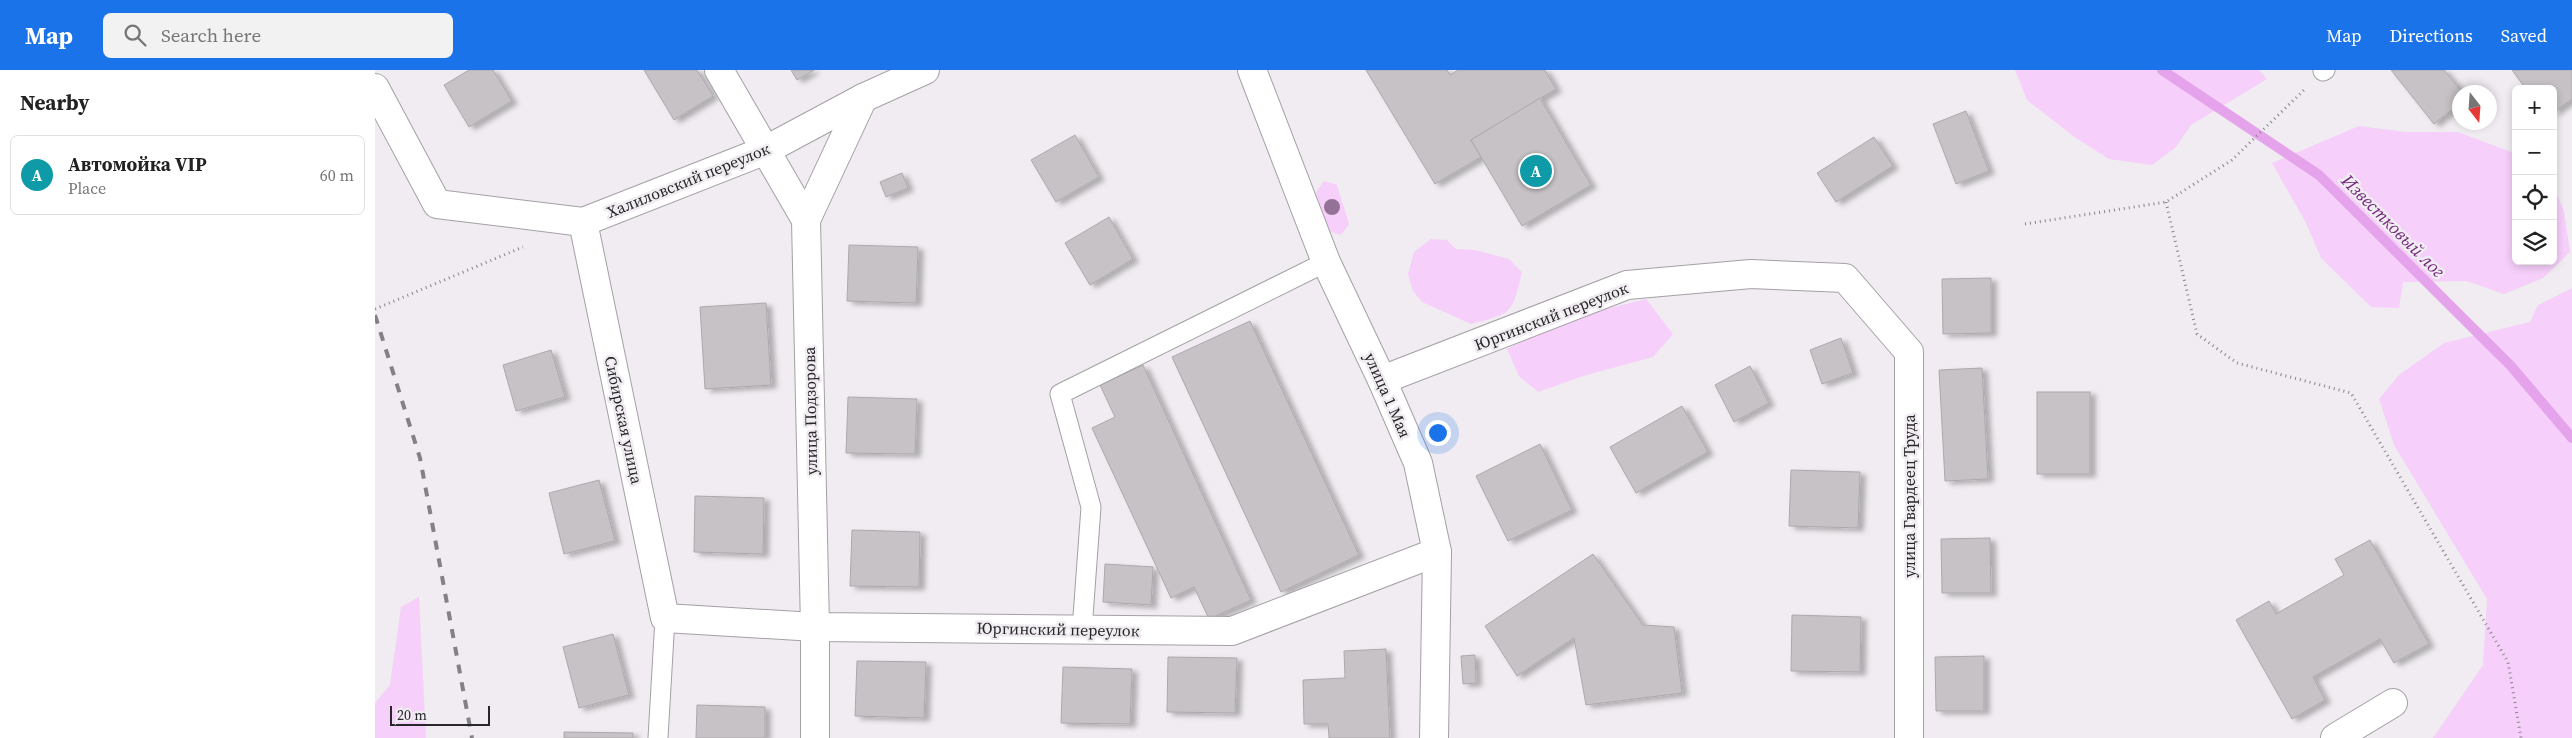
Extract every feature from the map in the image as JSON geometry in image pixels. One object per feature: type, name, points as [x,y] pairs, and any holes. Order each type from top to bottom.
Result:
[{"type":"street","points":[[719,70],[764,151],[806,220]]},
{"type":"street","name":"Халиловский переулок","points":[[375,88],[437,204],[583,222],[764,151],[876,85],[925,70]]},
{"type":"street","name":"улица 1 Мая","points":[[1252,70],[1326,262],[1382,380],[1418,463],[1437,552],[1433,738]]},
{"type":"street","name":"улица Подзорова","points":[[815,738],[815,627],[806,220],[876,85]]},
{"type":"street","name":"Сибирская улица","points":[[583,222],[665,618]]},
{"type":"street","name":"Юргинский переулок","points":[[1382,380],[1627,285],[1751,274],[1845,278]]},
{"type":"street","name":"улица Гвардеец Труда","points":[[1845,278],[1909,352],[1909,738]]},
{"type":"street","name":"Юргинский переулок","points":[[665,618],[815,627],[1232,631],[1437,552]]},
{"type":"street","points":[[2335,738],[2393,703]]},
{"type":"lane","points":[[1082,630],[1091,506],[1060,394],[1326,262]]},
{"type":"lane","points":[[658,738],[665,618]]},
{"type":"path","points":[[2025,224],[2166,202],[2232,160],[2324,71]]},
{"type":"path","points":[[2166,202],[2197,334],[2237,363],[2351,393],[2508,662],[2521,738]]},
{"type":"path","points":[[375,308],[529,244]]},
{"type":"shaded area","points":[[2015,70],[2259,70],[2267,79],[2191,125],[2175,148],[2152,165],[2109,159],[2076,138],[2027,100]]},
{"type":"shaded area","points":[[2359,126],[2406,132],[2458,132],[2512,153],[2512,265],[2556,265],[2543,278],[2504,294],[2467,281],[2403,282],[2399,308],[2371,307],[2321,258],[2306,223],[2272,163]]},
{"type":"shaded area","points":[[1324,181],[1337,185],[1349,224],[1341,235],[1328,231],[1316,192]]},
{"type":"shaded area","points":[[2557,194],[2564,211],[2570,252],[2557,265]]},
{"type":"shaded area","points":[[1431,239],[1447,240],[1456,249],[1475,250],[1509,259],[1522,272],[1516,297],[1508,310],[1503,314],[1471,324],[1422,302],[1413,291],[1408,274],[1414,252]]},
{"type":"shaded area","points":[[2572,288],[2572,738],[2433,738],[2483,665],[2487,599],[2394,445],[2379,399],[2399,375],[2444,343],[2530,322],[2538,305]]},
{"type":"shaded area","points":[[1646,299],[1673,334],[1653,357],[1583,376],[1538,392],[1519,376],[1507,349],[1562,320]]},
{"type":"shaded area","points":[[419,597],[426,738],[375,738],[375,703],[390,685],[401,607]]},
{"type":"building","points":[[469,70],[493,70],[512,101],[469,127],[444,85]]},
{"type":"building","points":[[644,70],[697,70],[713,96],[674,120]]},
{"type":"building","points":[[791,70],[814,70],[797,80]]},
{"type":"building","points":[[1366,70],[1447,70],[1450,75],[1458,70],[1545,70],[1556,89],[1471,140],[1481,157],[1435,184]]},
{"type":"building","points":[[2391,70],[2444,70],[2456,85],[2452,85],[2452,110],[2434,124]]},
{"type":"building","points":[[2512,70],[2572,70],[2572,99],[2557,110],[2557,85],[2523,85]]},
{"type":"building","points":[[1540,98],[1591,185],[1522,226],[1471,140]]},
{"type":"building","points":[[1966,111],[1989,171],[1956,184],[1933,124]]},
{"type":"building","points":[[1075,135],[1099,177],[1056,202],[1031,160]]},
{"type":"building","points":[[1874,137],[1893,166],[1836,202],[1817,173]]},
{"type":"building","points":[[902,173],[908,188],[886,197],[880,182]]},
{"type":"building","points":[[1109,217],[1133,259],[1090,285],[1065,243]]},
{"type":"building","points":[[849,245],[918,247],[916,303],[847,301]]},
{"type":"building","points":[[1991,278],[1991,333],[1943,334],[1942,279]]},
{"type":"building","points":[[766,303],[771,385],[705,389],[700,307]]},
{"type":"building","points":[[1250,321],[1359,555],[1281,592],[1172,357]]},
{"type":"building","points":[[1841,338],[1853,373],[1822,384],[1810,350]]},
{"type":"building","points":[[551,350],[565,397],[516,411],[503,365]]},
{"type":"building","points":[[1143,365],[1251,600],[1209,619],[1194,587],[1171,598],[1092,428],[1115,417],[1100,385]]},
{"type":"building","points":[[1750,366],[1769,403],[1734,422],[1715,385]]},
{"type":"building","points":[[1982,368],[1988,479],[1945,481],[1939,370]]},
{"type":"building","points":[[2037,392],[2090,392],[2090,474],[2037,474]]},
{"type":"building","points":[[848,397],[917,399],[915,454],[846,453]]},
{"type":"building","points":[[1682,406],[1708,452],[1636,493],[1610,447]]},
{"type":"building","points":[[1540,444],[1572,510],[1508,541],[1476,476]]},
{"type":"building","points":[[1791,470],[1860,472],[1858,528],[1789,526]]},
{"type":"building","points":[[599,480],[615,541],[564,554],[549,493]]},
{"type":"building","points":[[695,496],[764,498],[763,554],[694,552]]},
{"type":"building","points":[[852,530],[920,532],[919,587],[850,586]]},
{"type":"building","points":[[1990,538],[1991,593],[1942,593],[1941,539]]},
{"type":"building","points":[[2370,540],[2429,644],[2394,663],[2380,639],[2313,677],[2325,700],[2292,719],[2236,620],[2269,601],[2276,614],[2344,575],[2335,559]]},
{"type":"building","points":[[1593,554],[1643,625],[1674,627],[1682,693],[1586,705],[1574,638],[1517,676],[1485,626]]},
{"type":"building","points":[[1105,564],[1153,567],[1151,605],[1103,602]]},
{"type":"building","points":[[1792,615],[1861,617],[1860,672],[1791,671]]},
{"type":"building","points":[[613,634],[629,695],[579,708],[563,647]]},
{"type":"building","points":[[1386,649],[1390,738],[1329,738],[1328,724],[1304,724],[1303,680],[1345,678],[1344,651]]},
{"type":"building","points":[[1475,655],[1476,683],[1463,684],[1461,656]]},
{"type":"building","points":[[1984,656],[1984,711],[1936,711],[1935,657]]},
{"type":"building","points":[[1168,657],[1237,658],[1235,713],[1167,712]]},
{"type":"building","points":[[857,661],[926,662],[924,718],[855,716]]},
{"type":"building","points":[[1063,667],[1132,669],[1130,724],[1061,723]]},
{"type":"building","points":[[697,705],[765,707],[765,738],[696,738]]},
{"type":"building","points":[[564,732],[633,733],[633,738],[564,738]]},
{"type":"waterway","name":"Известковый лог","points":[[2162,70],[2319,175],[2511,366],[2572,438]]},
{"type":"railway","points":[[375,315],[420,458],[472,738]]},
{"type":"place","name":"Автомойка VIP","points":[[1536,171]]}]
